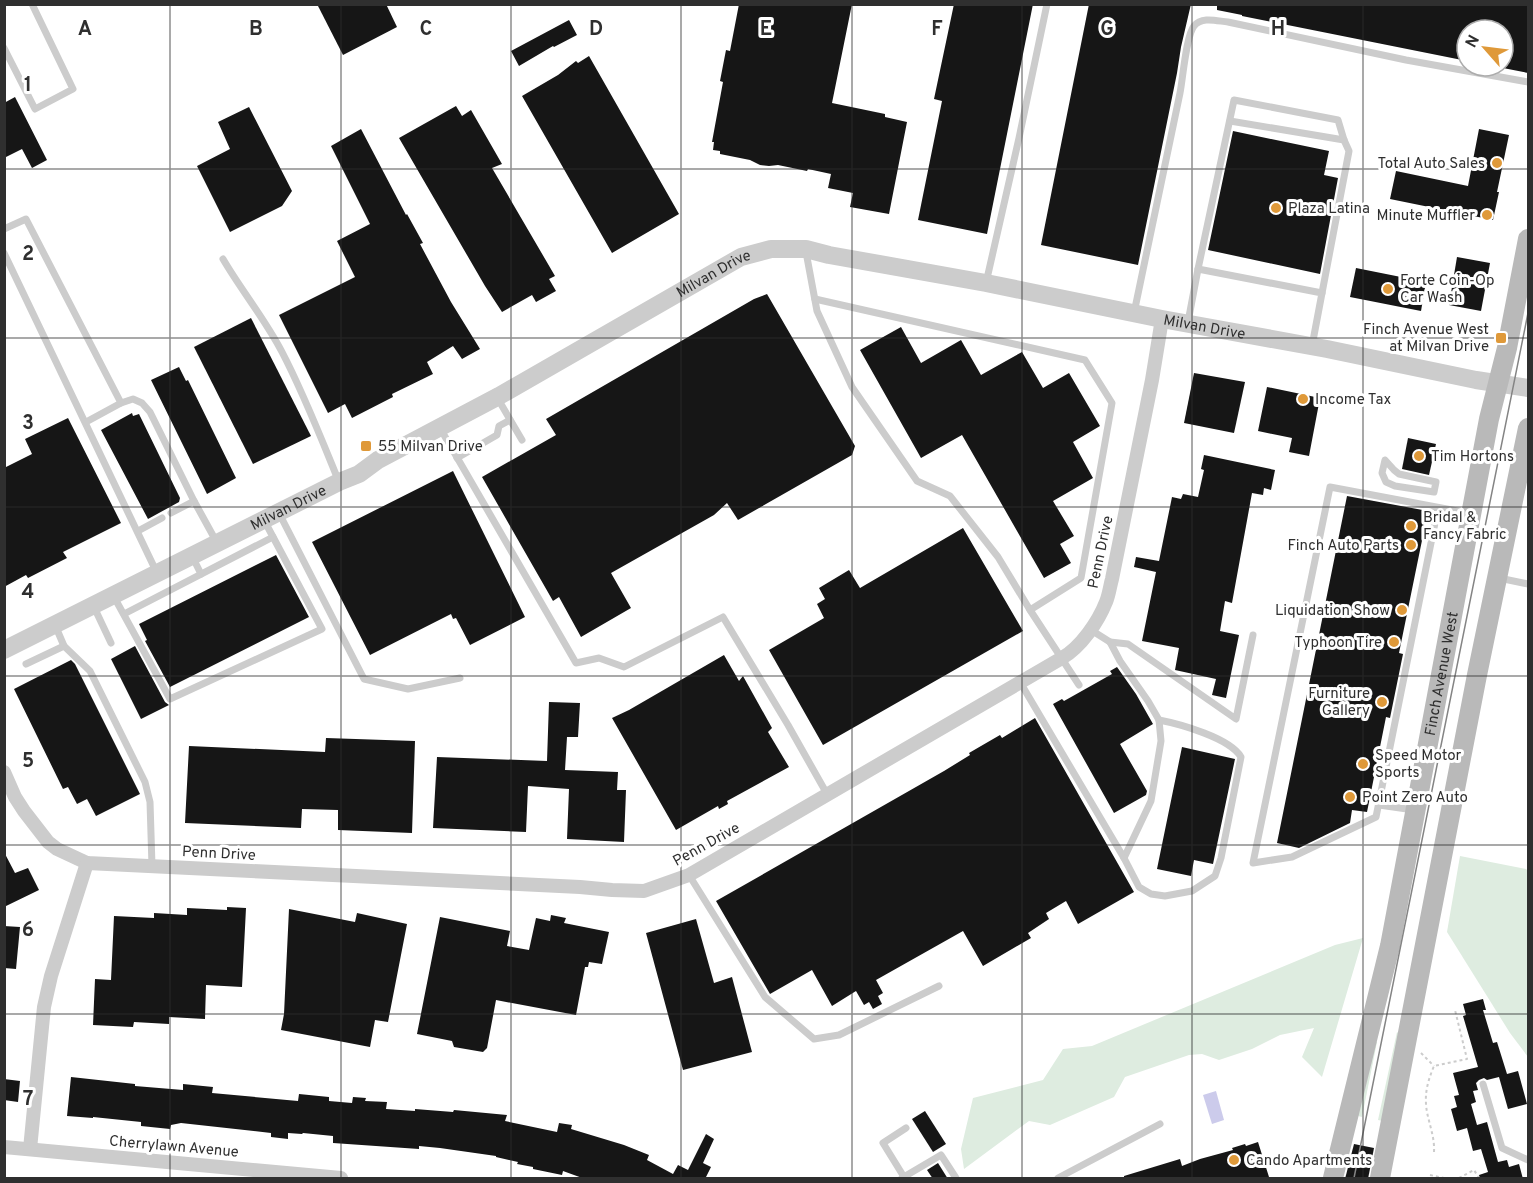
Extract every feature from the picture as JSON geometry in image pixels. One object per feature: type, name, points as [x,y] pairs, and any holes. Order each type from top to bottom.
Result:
[{"type":"main road","name":"Finch Avenue West","points":[[1333,1179],[1384,973],[1489,419],[1528,240]]},
{"type":"main road","points":[[1380,1179],[1528,428]]},
{"type":"street","name":"Milvan Drive","points":[[4,650],[359,474],[378,460],[497,397],[741,257],[771,249],[806,249],[1528,388]]},
{"type":"street","name":"Penn Drive","points":[[4,772],[15,797],[48,842],[57,849],[87,863],[627,891],[644,891],[689,875],[1071,653],[1091,630],[1106,602],[1112,579],[1162,319]]},
{"type":"street","points":[[30,1149],[44,1007],[51,976],[87,863]]},
{"type":"street","name":"Cherrylawn Avenue","points":[[4,1147],[339,1178]]},
{"type":"lane","points":[[4,48],[34,109],[73,89],[32,4]]},
{"type":"lane","points":[[986,283],[1047,4]]},
{"type":"lane","points":[[1134,313],[1189,39],[1192,29],[1198,22],[1207,20],[1228,22],[1406,60],[1528,82]]},
{"type":"lane","points":[[1188,323],[1234,100],[1338,120],[1349,151],[1312,346]]},
{"type":"lane","points":[[1230,121],[1344,140]]},
{"type":"lane","points":[[4,229],[26,219],[121,403]]},
{"type":"lane","points":[[806,249],[817,311],[852,387],[917,481],[950,496],[999,557],[1079,685]]},
{"type":"lane","points":[[4,254],[158,573]]},
{"type":"lane","points":[[223,259],[260,314],[281,351],[305,400],[339,482]]},
{"type":"lane","points":[[1198,269],[1322,293]]},
{"type":"lane","points":[[815,299],[1086,360],[1112,403],[1081,578],[1030,609]]},
{"type":"lane","points":[[497,397],[522,440]]},
{"type":"lane","points":[[86,422],[121,403],[133,399],[142,403],[150,412],[217,543]]},
{"type":"lane","points":[[457,458],[497,435],[499,426],[510,420]]},
{"type":"lane","points":[[440,428],[576,663],[599,658],[624,667],[723,617],[827,794]]},
{"type":"lane","points":[[1385,460],[1399,474],[1436,482],[1434,492],[1395,486],[1386,482],[1382,473],[1385,460]]},
{"type":"lane","points":[[1438,508],[1376,817],[1292,857],[1253,863],[1330,487],[1471,513]]},
{"type":"lane","points":[[171,513],[194,501]]},
{"type":"lane","points":[[113,595],[170,699],[322,629],[273,537],[271,516]]},
{"type":"lane","points":[[271,516],[364,679],[408,689],[460,678]]},
{"type":"lane","points":[[138,531],[162,518]]},
{"type":"lane","points":[[124,614],[273,537]]},
{"type":"lane","points":[[192,556],[201,574]]},
{"type":"lane","points":[[1497,577],[1528,584]]},
{"type":"lane","points":[[93,605],[111,643]]},
{"type":"lane","points":[[55,625],[64,646],[90,671],[145,782],[150,802],[152,866]]},
{"type":"lane","points":[[1091,630],[1110,642],[1128,644],[1236,719],[1253,635]]},
{"type":"lane","points":[[1110,642],[1120,662],[1159,720],[1161,741],[1150,801],[1124,858]]},
{"type":"lane","points":[[26,664],[64,646]]},
{"type":"lane","points":[[1020,682],[1139,887],[1151,894],[1165,896],[1192,891],[1215,876],[1221,858],[1241,757],[1238,751],[1221,740],[1189,727],[1159,720]]},
{"type":"lane","points":[[1379,805],[1416,810]]},
{"type":"lane","points":[[689,875],[765,997],[814,1040],[839,1035],[939,986]]},
{"type":"lane","points":[[1483,1084],[1502,1148],[1528,1160]]},
{"type":"lane","points":[[1058,1179],[1160,1124]]},
{"type":"lane","points":[[906,1128],[884,1143],[903,1178],[941,1155],[956,1179]]},
{"type":"path","points":[[1434,1066],[1467,1059],[1455,1010]]},
{"type":"path","points":[[1421,1053],[1434,1066]]},
{"type":"path","points":[[1434,1066],[1427,1082],[1426,1103],[1434,1152]]},
{"type":"path","points":[[1459,1179],[1474,1170],[1479,1179]]},
{"type":"path","points":[[1430,1175],[1444,1179]]},
{"type":"green space","points":[[1460,856],[1528,871],[1528,1057],[1510,1033],[1447,932]]},
{"type":"green space","points":[[1363,938],[1322,1077],[1302,1057],[1314,1028],[1280,1035],[1252,1049],[1219,1060],[1202,1054],[1189,1055],[1125,1077],[1114,1097],[1050,1125],[1029,1121],[964,1169],[961,1149],[973,1098],[1043,1080],[1063,1049],[1092,1046],[1335,945]]},
{"type":"green space","points":[[1397,1032],[1399,1034],[1383,1121],[1378,1120]]},
{"type":"green space","points":[[1377,1042],[1362,1117],[1358,1116]]},
{"type":"water","points":[[1216,1091],[1224,1120],[1212,1124],[1203,1095]]},
{"type":"building","points":[[317,4],[386,4],[397,27],[343,55]]},
{"type":"building","points":[[739,4],[852,4],[832,103],[885,114],[885,117],[907,122],[889,214],[850,207],[853,193],[828,188],[831,174],[778,165],[760,165],[713,150],[714,142],[712,142],[723,82],[720,81],[726,50],[730,51]]},
{"type":"building","points":[[954,4],[1033,4],[987,234],[918,220],[942,101],[934,99]]},
{"type":"building","points":[[1089,4],[1191,4],[1138,265],[1041,245]]},
{"type":"building","points":[[1217,4],[1528,4],[1528,73],[1515,70],[1515,18],[1455,18],[1455,59],[1217,10]]},
{"type":"building","points":[[569,20],[577,35],[519,66],[511,51]]},
{"type":"building","points":[[589,56],[679,214],[612,253],[522,96],[558,75],[576,61],[578,63]]},
{"type":"building","points":[[15,97],[47,160],[32,168],[22,149],[4,158],[4,103]]},
{"type":"building","points":[[456,106],[462,116],[471,110],[502,164],[492,168],[555,276],[549,279],[556,291],[536,302],[532,295],[502,312],[399,138]]},
{"type":"building","points":[[249,107],[292,191],[282,206],[230,232],[197,166],[230,149],[218,122]]},
{"type":"building","points":[[361,129],[423,243],[420,244],[451,302],[480,349],[462,359],[453,346],[427,362],[433,374],[392,394],[393,397],[352,418],[345,404],[328,413],[279,315],[355,277],[337,241],[370,224],[331,146]]},
{"type":"building","points":[[1479,129],[1509,135],[1493,220],[1390,199],[1396,171],[1468,186]]},
{"type":"building","name":"Plaza Latina","points":[[1233,131],[1329,151],[1324,175],[1338,178],[1320,274],[1208,250]]},
{"type":"building","points":[[1457,257],[1490,263],[1481,311],[1449,305]]},
{"type":"building","name":"Forte Coin-Op Car Wash","points":[[1356,268],[1426,282],[1421,311],[1350,297]]},
{"type":"building","points":[[767,294],[855,446],[852,455],[738,520],[727,503],[714,515],[611,573],[631,608],[581,637],[559,597],[553,601],[482,477],[556,435],[546,419],[754,299]]},
{"type":"building","points":[[251,318],[311,436],[253,464],[194,347]]},
{"type":"building","points":[[901,327],[921,363],[961,340],[981,375],[1022,352],[1043,388],[1069,373],[1100,426],[1073,442],[1093,478],[1053,501],[1074,536],[1060,544],[1071,563],[1044,578],[962,435],[921,458],[860,350]]},
{"type":"building","points":[[179,367],[186,381],[188,380],[236,478],[207,494],[151,380]]},
{"type":"building","points":[[1194,373],[1245,382],[1234,433],[1184,423]]},
{"type":"building","points":[[1267,387],[1320,398],[1309,456],[1289,452],[1292,438],[1258,431]]},
{"type":"building","points":[[132,413],[133,416],[139,414],[180,498],[179,502],[148,519],[101,430]]},
{"type":"building","points":[[68,418],[121,523],[63,552],[67,558],[28,578],[26,575],[4,587],[4,468],[32,454],[25,439]]},
{"type":"building","name":"Tim Hortons","points":[[1408,438],[1436,444],[1429,475],[1402,469]]},
{"type":"building","points":[[1204,455],[1275,470],[1271,490],[1264,488],[1263,495],[1252,493],[1232,603],[1225,601],[1220,631],[1239,635],[1226,698],[1212,695],[1216,679],[1175,670],[1179,648],[1142,641],[1156,572],[1134,567],[1136,557],[1159,561],[1172,497],[1181,499],[1183,494],[1198,497],[1204,470],[1201,469]]},
{"type":"building","points":[[453,471],[525,617],[470,645],[456,618],[453,619],[451,614],[370,655],[312,542]]},
{"type":"building","points":[[1347,496],[1428,511],[1399,653],[1403,654],[1390,718],[1386,717],[1367,812],[1352,810],[1350,823],[1299,848],[1277,843]]},
{"type":"building","points":[[963,528],[1023,631],[823,745],[769,650],[824,618],[817,604],[825,599],[819,588],[849,570],[860,588]]},
{"type":"building","points":[[276,555],[309,617],[170,687],[145,641],[147,640],[139,624]]},
{"type":"building","points":[[135,646],[165,702],[169,705],[141,719],[111,659]]},
{"type":"building","points":[[724,655],[739,681],[743,676],[772,728],[768,732],[789,767],[727,801],[728,804],[719,809],[718,806],[676,830],[612,718]]},
{"type":"building","points":[[71,660],[140,794],[96,816],[87,799],[77,804],[68,787],[63,789],[14,689]]},
{"type":"building","points":[[1117,667],[1153,724],[1120,744],[1147,791],[1146,795],[1114,813],[1053,704],[1062,699],[1064,701],[1112,674],[1110,671]]},
{"type":"building","points":[[549,702],[580,703],[578,737],[567,737],[565,770],[618,772],[617,790],[626,790],[624,842],[567,839],[569,789],[528,786],[526,832],[433,828],[437,757],[547,761]]},
{"type":"building","points":[[1035,718],[1134,892],[1078,924],[1066,901],[1046,913],[1049,919],[1028,933],[1031,938],[983,966],[963,931],[876,980],[883,993],[878,996],[882,1004],[873,1009],[869,1002],[864,1005],[856,991],[832,1006],[812,970],[770,994],[716,901],[944,771],[1000,735],[1002,738]]},
{"type":"building","points":[[326,738],[415,741],[412,833],[338,830],[338,810],[302,809],[301,828],[185,823],[189,746],[325,752]]},
{"type":"building","points":[[1182,747],[1235,759],[1213,864],[1194,860],[1191,876],[1157,869]]},
{"type":"building","points":[[4,852],[15,873],[28,868],[39,890],[4,907]]},
{"type":"building","points":[[227,907],[246,908],[242,987],[206,985],[205,1019],[169,1017],[169,1024],[134,1022],[133,1027],[93,1025],[95,979],[111,980],[114,916],[154,918],[154,913],[187,915],[187,908],[227,910]]},
{"type":"building","points":[[289,909],[355,922],[357,913],[407,924],[388,1022],[375,1020],[370,1047],[281,1030],[284,1014]]},
{"type":"building","points":[[551,915],[566,918],[564,923],[609,932],[602,964],[589,962],[588,967],[585,967],[576,1015],[496,1000],[487,1048],[483,1052],[454,1047],[452,1041],[417,1034],[440,917],[510,931],[507,946],[529,950],[536,918],[550,921]]},
{"type":"building","points":[[696,919],[714,983],[732,977],[752,1052],[683,1070],[646,933]]},
{"type":"building","points":[[4,926],[20,927],[16,969],[4,968]]},
{"type":"building","points":[[1483,999],[1486,1010],[1483,1010],[1493,1043],[1497,1042],[1507,1074],[1518,1071],[1527,1104],[1508,1109],[1499,1077],[1479,1080],[1476,1083],[1478,1090],[1473,1091],[1476,1102],[1471,1104],[1477,1125],[1487,1122],[1498,1162],[1507,1160],[1509,1167],[1519,1164],[1523,1179],[1480,1179],[1479,1175],[1488,1172],[1481,1149],[1473,1151],[1467,1128],[1457,1131],[1451,1109],[1457,1107],[1454,1096],[1459,1095],[1453,1073],[1478,1067],[1463,1016],[1466,1015],[1463,1004]]},
{"type":"building","points":[[71,1077],[183,1090],[183,1084],[213,1087],[212,1093],[298,1101],[299,1094],[329,1097],[329,1101],[352,1103],[353,1097],[366,1098],[365,1101],[387,1102],[386,1109],[453,1112],[454,1110],[507,1115],[505,1121],[557,1132],[559,1123],[572,1125],[571,1129],[649,1155],[647,1160],[673,1174],[678,1165],[688,1170],[706,1134],[714,1139],[703,1163],[711,1167],[705,1179],[585,1179],[563,1171],[562,1175],[533,1169],[533,1167],[496,1156],[440,1148],[419,1146],[419,1149],[333,1143],[333,1136],[288,1133],[288,1139],[271,1137],[271,1133],[181,1123],[171,1125],[170,1129],[141,1126],[141,1122],[67,1116]]},
{"type":"building","points":[[4,1079],[20,1081],[18,1102],[4,1100]]},
{"type":"building","points":[[925,1111],[946,1144],[933,1152],[912,1119]]},
{"type":"building","name":"Cando Apartments","points":[[1258,1142],[1269,1177],[1263,1179],[1124,1179],[1124,1176],[1180,1159],[1182,1166],[1233,1150],[1232,1148]]},
{"type":"building","points":[[1354,1144],[1374,1148],[1368,1179],[1345,1179]]},
{"type":"building","points":[[938,1163],[948,1179],[933,1179],[927,1170]]},
{"type":"tram line","points":[[1354,1178],[1528,313]]},
{"type":"place","name":"Total Auto Sales","points":[[1497,163]]},
{"type":"place","name":"Plaza Latina","points":[[1276,208]]},
{"type":"place","name":"Minute Muffler","points":[[1487,215]]},
{"type":"place","name":"Forte Coin-Op Car Wash","points":[[1388,289]]},
{"type":"place","name":"Finch Avenue West at Milvan Drive","points":[[1501,338]]},
{"type":"place","name":"Income Tax","points":[[1303,399]]},
{"type":"place","name":"55 Milvan Drive","points":[[366,446]]},
{"type":"place","name":"Tim Hortons","points":[[1419,456]]},
{"type":"place","name":"Bridal & Fancy Fabric","points":[[1411,526]]},
{"type":"place","name":"Finch Auto Parts","points":[[1411,545]]},
{"type":"place","name":"Liquidation Show","points":[[1402,610]]},
{"type":"place","name":"Typhoon Tire","points":[[1394,642]]},
{"type":"place","name":"Furniture Gallery","points":[[1382,702]]},
{"type":"place","name":"Speed Motor Sports","points":[[1363,764]]},
{"type":"place","name":"Point Zero Auto","points":[[1350,797]]},
{"type":"place","name":"Cando Apartments","points":[[1234,1160]]}]
